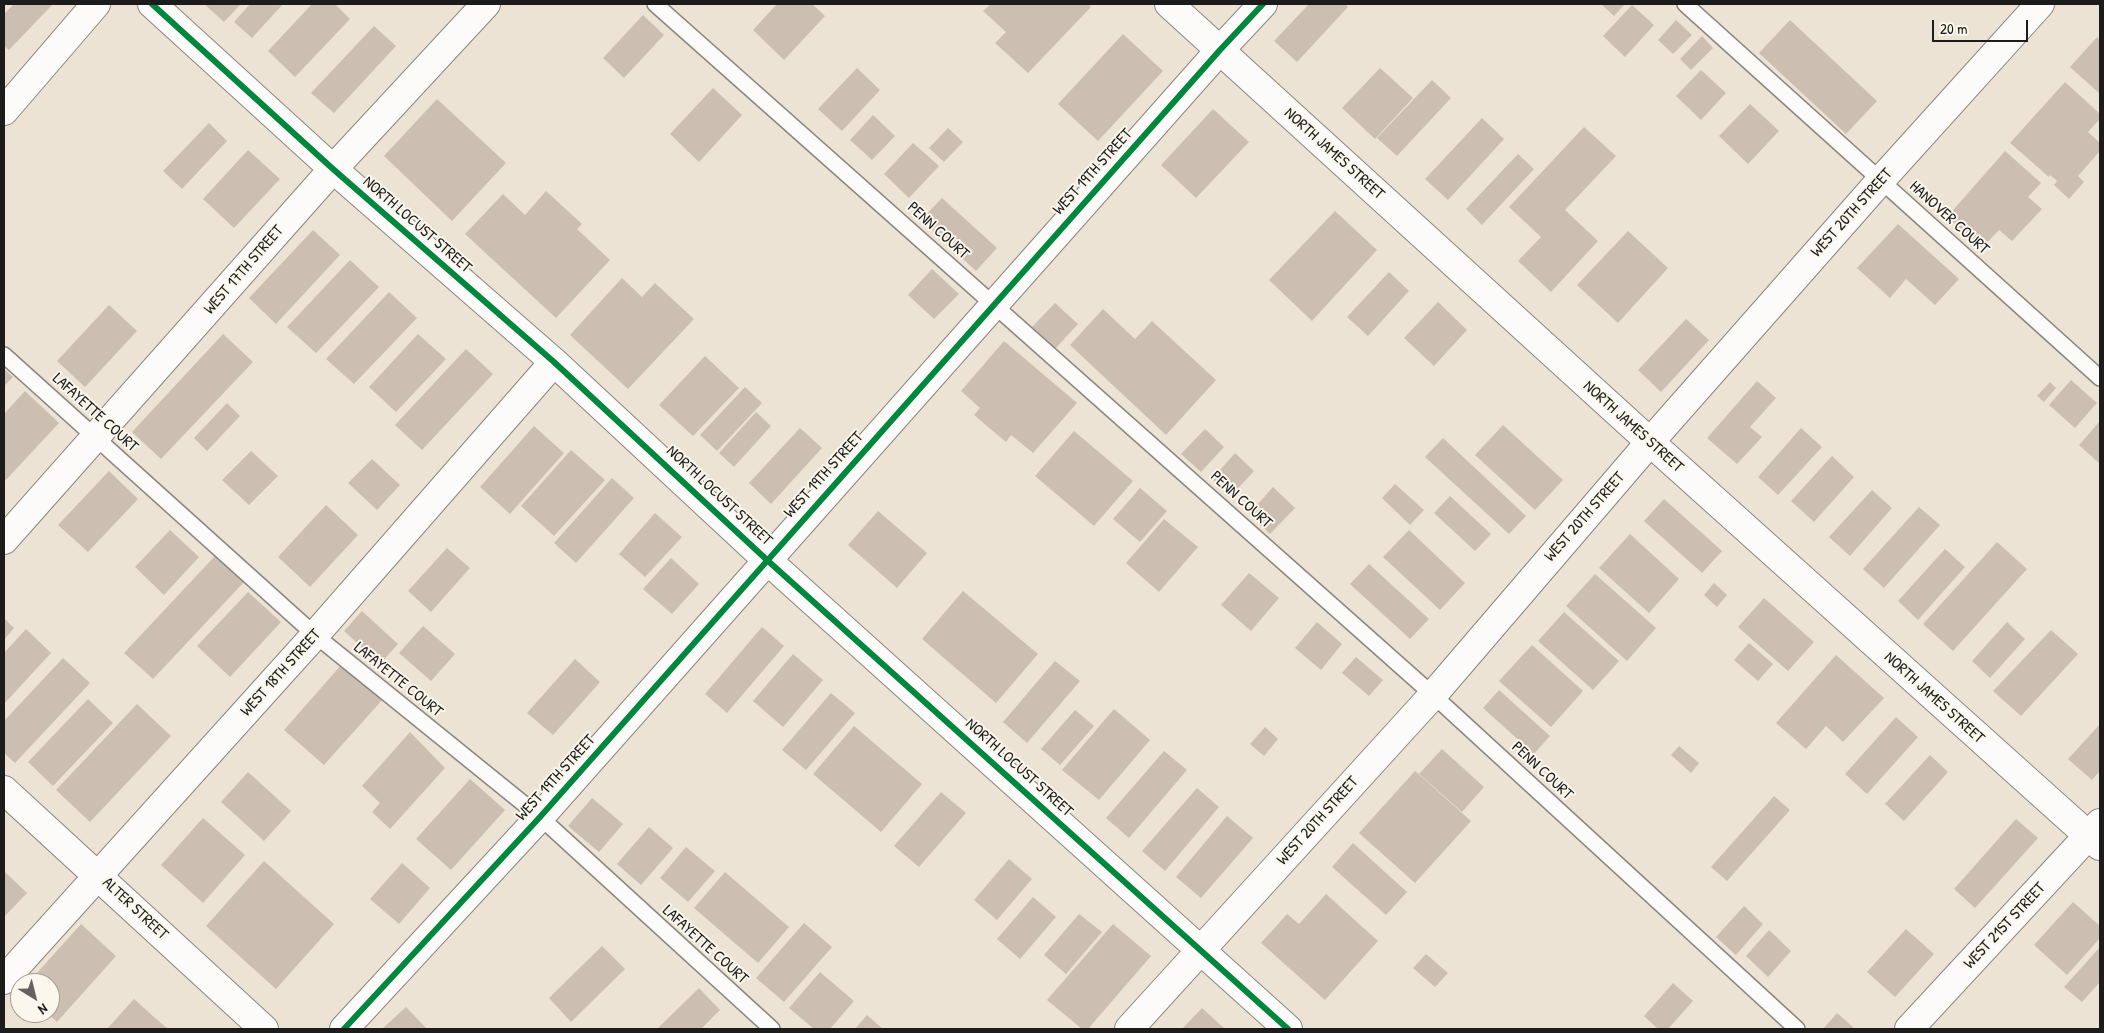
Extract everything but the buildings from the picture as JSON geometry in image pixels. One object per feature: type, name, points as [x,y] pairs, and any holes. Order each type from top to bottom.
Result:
[{"type":"street","points":[[4,111],[96,4]]},
{"type":"street","name":"NORTH LOCUST STREET","points":[[152,4],[333,169],[554,362],[767,560],[1288,1029]]},
{"type":"street","name":"WEST 17TH STREET","points":[[4,540],[333,169],[486,4]]},
{"type":"street","name":"NORTH JAMES STREET","points":[[1169,4],[1650,442],[2096,835]]},
{"type":"street","name":"WEST 19TH STREET","points":[[344,1029],[540,817],[994,304],[1263,4]]},
{"type":"street","name":"WEST 20TH STREET","points":[[1129,1029],[1433,695],[1650,442],[1881,180],[2040,4]]},
{"type":"street","name":"WEST 18TH STREET","points":[[4,980],[315,635],[554,362]]},
{"type":"street","name":"ALTER STREET","points":[[4,790],[264,1029]]},
{"type":"street","name":"WEST 21ST STREET","points":[[1909,1029],[2096,835]]},
{"type":"lane","name":"PENN COURT","points":[[656,4],[1433,695],[1797,1029]]},
{"type":"lane","name":"HANOVER COURT","points":[[1685,4],[2100,378]]},
{"type":"lane","name":"LAFAYETTE COURT","points":[[4,354],[315,635],[540,817],[772,1029]]},
{"type":"cycle path","points":[[152,4],[333,169],[554,362],[767,560],[1288,1029]]},
{"type":"cycle path","points":[[344,1029],[540,817],[1220,50],[1263,4]]}]
